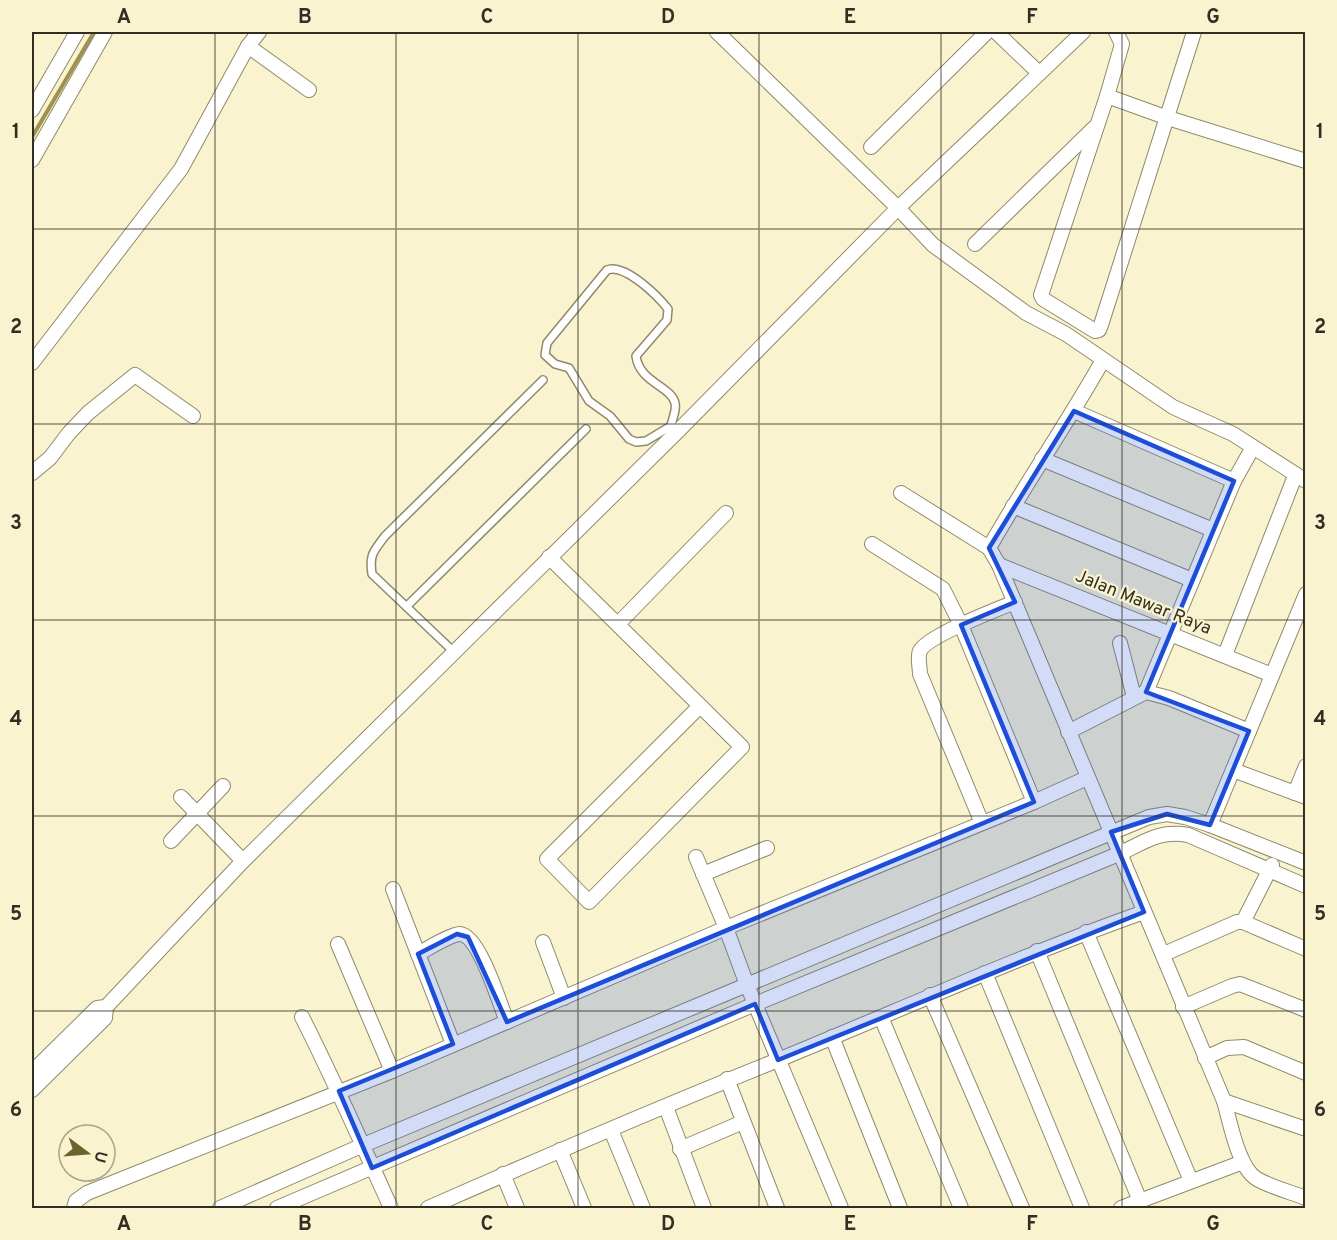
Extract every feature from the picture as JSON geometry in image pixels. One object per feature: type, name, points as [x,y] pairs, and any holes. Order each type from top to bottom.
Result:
[{"type":"street","points":[[32,110],[77,32]]},
{"type":"street","points":[[32,160],[105,32]]},
{"type":"street","points":[[717,32],[933,245],[1026,313],[1066,334],[1173,407],[1233,434],[1300,478],[1225,655]]},
{"type":"street","points":[[871,147],[987,32]]},
{"type":"street","points":[[996,32],[1039,73]]},
{"type":"street","points":[[32,1090],[105,1018],[106,1007],[243,861],[549,557],[674,428],[898,208],[1083,32]]},
{"type":"street","points":[[1122,36],[1107,96],[1041,295],[1043,299],[1095,331],[1099,330],[1101,325],[1194,32]]},
{"type":"street","points":[[32,363],[181,168],[253,36],[309,90]]},
{"type":"street","points":[[1107,96],[1168,118],[1305,161]]},
{"type":"street","points":[[975,244],[1097,125]]},
{"type":"street","points":[[989,548],[1012,506],[1074,411],[1103,360]]},
{"type":"street","points":[[32,473],[50,458],[88,413],[135,375],[193,416]]},
{"type":"street","points":[[1074,411],[1234,481]]},
{"type":"street","points":[[1140,694],[1170,633],[1234,481],[1253,447]]},
{"type":"street","points":[[1042,459],[1213,530]]},
{"type":"street","points":[[901,493],[989,548],[999,565],[1087,778],[1164,954],[1183,1007],[1224,1101],[1243,1162],[1256,1179],[1305,1198]]},
{"type":"street","points":[[1012,506],[1192,580]]},
{"type":"street","points":[[618,624],[726,513]]},
{"type":"street","points":[[872,544],[943,589],[961,625],[1034,802]]},
{"type":"street","points":[[549,557],[742,747],[589,902],[547,859],[700,706]]},
{"type":"street","name":"Jalan Mawar Raya","points":[[999,565],[1272,675]]},
{"type":"street","points":[[1210,825],[1305,594]]},
{"type":"street","points":[[982,823],[920,674],[919,656],[922,647],[961,625],[1015,602]]},
{"type":"street","points":[[1120,643],[1140,694]]},
{"type":"street","points":[[1068,732],[1140,694],[1169,698],[1249,731]]},
{"type":"street","points":[[1233,770],[1300,795],[1305,766]]},
{"type":"street","points":[[74,1209],[76,1201],[87,1193],[392,1071],[726,928],[1034,802],[1087,778]]},
{"type":"street","points":[[171,841],[223,786]]},
{"type":"street","points":[[181,798],[243,861]]},
{"type":"street","points":[[220,1209],[361,1146],[1149,817],[1167,814],[1185,817],[1305,863]]},
{"type":"street","points":[[277,1209],[755,1004],[1121,853],[1159,834],[1173,832],[1206,841],[1305,886]]},
{"type":"street","points":[[703,874],[767,848]]},
{"type":"street","points":[[1243,922],[1278,852]]},
{"type":"street","points":[[696,857],[841,1209]]},
{"type":"street","points":[[393,888],[453,1044]]},
{"type":"street","points":[[428,1209],[453,1203],[503,1174],[666,1107],[727,1079],[778,1060],[1037,951],[1144,912]]},
{"type":"street","points":[[1164,954],[1231,924],[1243,922],[1305,949]]},
{"type":"street","points":[[1086,932],[1191,1181]]},
{"type":"street","points":[[418,954],[457,934],[468,937],[474,943],[480,956],[507,1022]]},
{"type":"street","points":[[543,942],[564,998]]},
{"type":"street","points":[[338,944],[392,1071]]},
{"type":"street","points":[[1037,951],[1140,1201]]},
{"type":"street","points":[[985,973],[1082,1209]]},
{"type":"street","points":[[1183,1007],[1240,984],[1305,1010]]},
{"type":"street","points":[[930,995],[1022,1209]]},
{"type":"street","points":[[32,1072],[97,1008],[106,1007]]},
{"type":"street","points":[[302,1017],[339,1091],[361,1146],[391,1209]]},
{"type":"street","points":[[881,1017],[961,1209]]},
{"type":"street","points":[[831,1037],[900,1209]]},
{"type":"street","points":[[1205,1058],[1227,1048],[1244,1047],[1305,1073]]},
{"type":"street","points":[[727,1079],[777,1209]]},
{"type":"street","points":[[1224,1101],[1305,1129]]},
{"type":"street","points":[[666,1107],[704,1209]]},
{"type":"street","points":[[680,1149],[742,1122]]},
{"type":"street","points":[[611,1130],[643,1209]]},
{"type":"street","points":[[560,1150],[584,1209]]},
{"type":"street","points":[[1121,1209],[1243,1162]]},
{"type":"street","points":[[503,1174],[517,1209]]},
{"type":"lane","points":[[607,270],[624,270],[661,300],[668,309],[667,320],[636,356],[646,376],[673,398],[676,405],[674,428],[646,441],[636,442],[629,439],[610,416],[589,401],[569,368],[555,364],[545,355],[547,343],[607,270]]},
{"type":"lane","points":[[454,652],[372,574],[370,562],[372,554],[385,536],[543,380]]},
{"type":"lane","points":[[407,606],[586,429]]},
{"type":"highlighted area","points":[[1074,411],[1234,481],[1146,692],[1249,731],[1210,825],[1167,814],[1111,832],[1144,912],[778,1060],[755,1004],[372,1168],[339,1091],[453,1044],[418,954],[457,934],[468,937],[507,1022],[1034,802],[961,625],[1015,602],[989,548]]},
{"type":"waterway","points":[[32,137],[94,32]]}]
